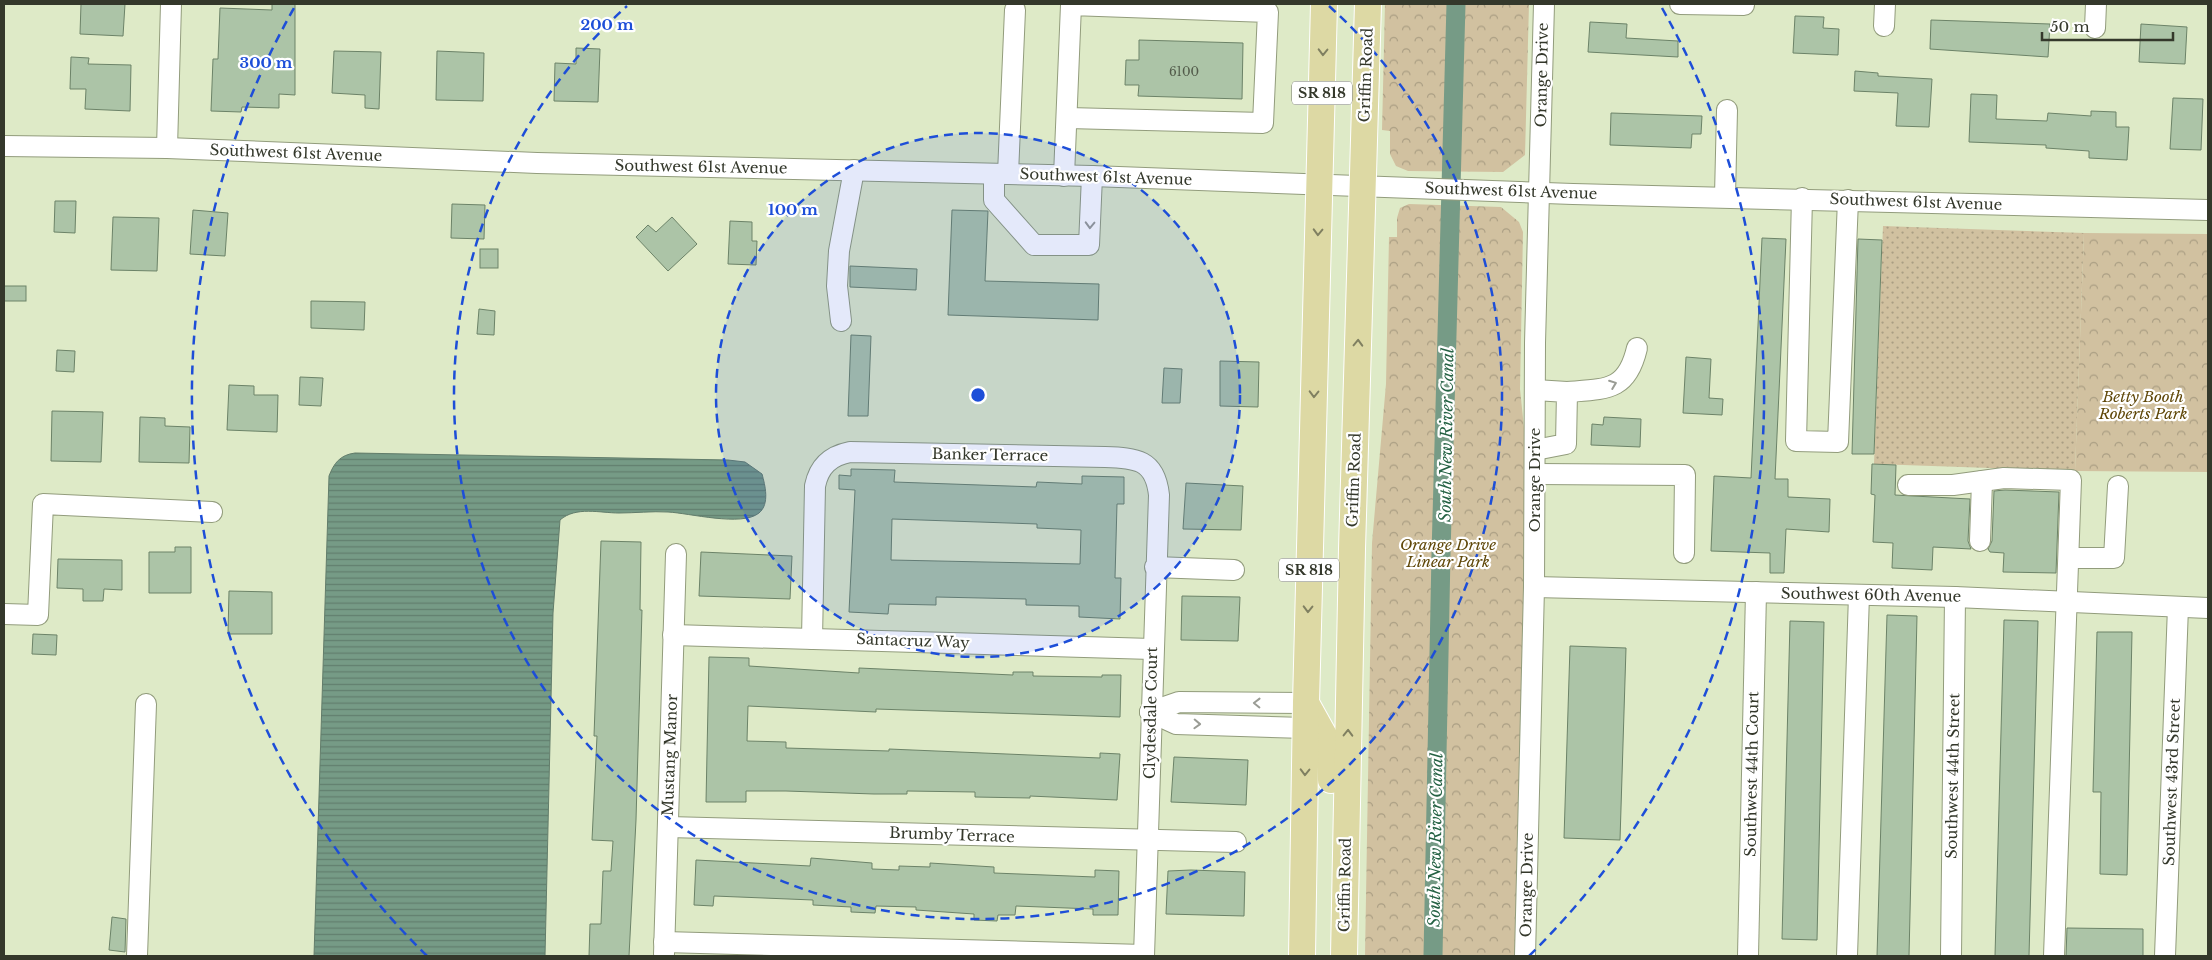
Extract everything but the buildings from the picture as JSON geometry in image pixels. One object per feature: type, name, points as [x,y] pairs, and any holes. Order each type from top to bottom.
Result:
[{"type":"main road","name":"SR 818","points":[[1302,956],[1305,715],[1324,4]]},
{"type":"main road","name":"Griffin Road","points":[[1344,948],[1368,4]]},
{"type":"main road","points":[[1305,715],[1331,748],[1330,928],[1344,948]]},
{"type":"street","points":[[167,148],[172,4]]},
{"type":"street","name":"Orange Drive","points":[[1525,956],[1534,587],[1535,390],[1544,4]]},
{"type":"street","points":[[1680,4],[1744,5]]},
{"type":"street","points":[[1884,26],[1885,4]]},
{"type":"street","points":[[2095,28],[2096,4]]},
{"type":"street","points":[[1064,176],[1068,118],[1071,5],[1268,8],[1262,123],[1068,118]]},
{"type":"street","points":[[1015,10],[1001,174],[994,200],[1034,245],[1089,245],[1092,176]]},
{"type":"street","points":[[1725,196],[1727,110]]},
{"type":"street","name":"Southwest 61st Avenue","points":[[4,146],[167,148],[537,163],[1092,176],[1539,192],[2208,210]]},
{"type":"street","points":[[841,321],[837,286],[839,251],[854,170]]},
{"type":"street","points":[[1802,198],[1796,441],[1838,442],[1848,200]]},
{"type":"street","points":[[1535,390],[1567,392],[1599,390],[1620,382],[1632,368],[1637,348]]},
{"type":"street","points":[[1535,450],[1566,444],[1567,392]]},
{"type":"street","name":"Banker Terrace","points":[[812,638],[815,486],[818,473],[835,455],[850,452],[1132,458],[1145,463],[1152,472]]},
{"type":"street","name":"Clydesdale Court","points":[[1144,956],[1152,648],[1159,495],[1157,480],[1152,472]]},
{"type":"street","points":[[1536,474],[1685,476],[1684,553]]},
{"type":"street","points":[[1908,484],[1953,485],[2004,478],[2071,480],[2054,956]]},
{"type":"street","points":[[1980,541],[1982,481]]},
{"type":"street","points":[[2069,558],[2114,558],[2118,486]]},
{"type":"street","points":[[4,614],[38,615],[43,504],[212,512]]},
{"type":"street","name":"Mustang Manor","points":[[664,949],[676,554]]},
{"type":"street","points":[[1155,567],[1234,570]]},
{"type":"street","name":"Southwest 60th Avenue","points":[[1534,587],[1859,594],[2208,608]]},
{"type":"street","name":"Southwest 44th Court","points":[[1748,956],[1756,592]]},
{"type":"street","points":[[1847,956],[1859,594]]},
{"type":"street","name":"Southwest 44th Street","points":[[1951,956],[1955,597]]},
{"type":"street","name":"Southwest 43rd Street","points":[[2165,956],[2178,607]]},
{"type":"street","name":"Santacruz Way","points":[[673,636],[1152,648]]},
{"type":"street","points":[[1150,712],[1179,702],[1305,715]]},
{"type":"street","points":[[137,956],[146,704]]},
{"type":"street","name":"Brumby Terrace","points":[[668,827],[1236,842]]},
{"type":"street","points":[[664,949],[1144,956]]},
{"type":"green space","points":[[1385,4],[1529,4],[1525,155],[1503,172],[1408,171],[1396,166],[1390,154],[1390,131],[1382,130]]},
{"type":"green space","name":"Orange Drive Linear Park","points":[[1409,204],[1501,207],[1519,222],[1523,232],[1520,389],[1526,447],[1526,499],[1515,956],[1365,956],[1372,543],[1386,384],[1389,237],[1397,237],[1397,218],[1400,208]]},
{"type":"green space","points":[[1883,226],[2084,233],[2075,471],[1874,464]]},
{"type":"green space","name":"Betty Booth Roberts Park","points":[[2084,233],[2208,234],[2208,472],[2075,471]]},
{"type":"shaded area","points":[[355,453],[728,460],[745,462],[762,474],[766,494],[765,505],[759,513],[751,517],[728,519],[668,512],[619,513],[588,511],[573,513],[560,520],[553,613],[545,956],[314,956],[329,476],[338,460]]},
{"type":"waterway","name":"South New River Canal","points":[[1433,956],[1441,554],[1456,4]]}]
